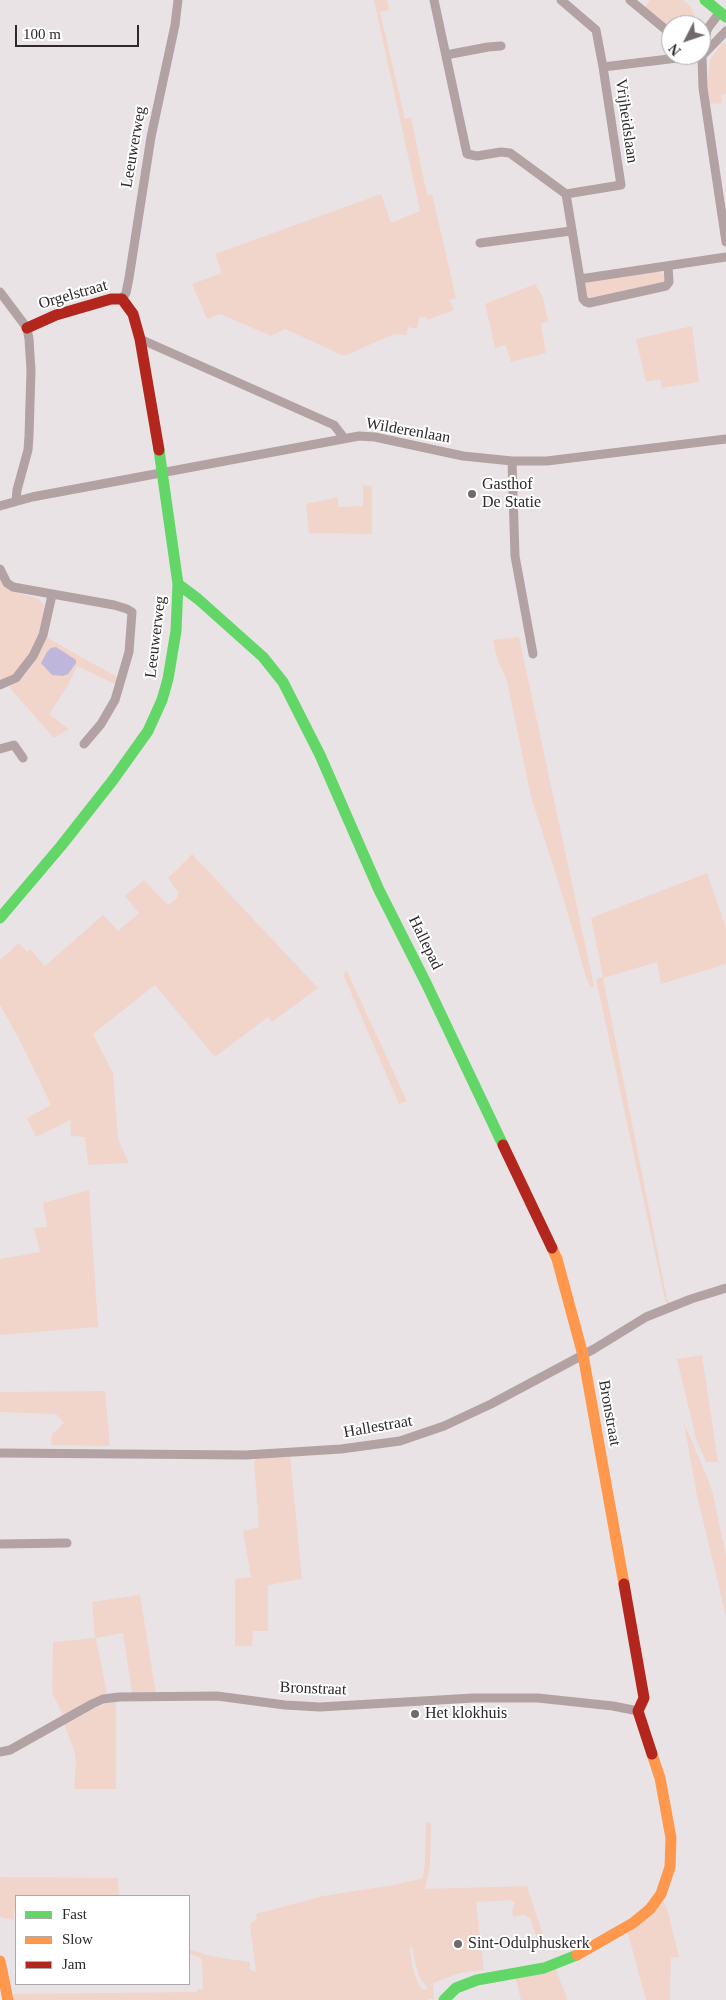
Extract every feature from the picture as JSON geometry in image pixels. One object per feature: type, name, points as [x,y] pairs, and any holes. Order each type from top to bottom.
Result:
[{"type":"street","name":"Leeuwerweg","points":[[122,299],[126,293],[129,278],[151,137],[175,25],[178,0]]},
{"type":"street","points":[[434,0],[467,154],[477,156],[502,152],[510,153],[566,194],[583,298],[589,303],[666,286],[669,282],[668,266]]},
{"type":"street","points":[[561,0],[596,30],[603,67]]},
{"type":"street","points":[[630,0],[661,26]]},
{"type":"street","points":[[705,0],[723,15],[711,25]]},
{"type":"street","points":[[711,44],[726,31]]},
{"type":"street","points":[[446,55],[501,46]]},
{"type":"street","name":"Vrijheidslaan","points":[[566,194],[621,185],[603,67],[661,60]]},
{"type":"street","points":[[698,65],[726,242]]},
{"type":"street","points":[[480,243],[571,231]]},
{"type":"street","points":[[580,279],[726,258]]},
{"type":"street","points":[[0,292],[27,328]]},
{"type":"street","name":"Orgelstraat","points":[[16,501],[17,490],[28,450],[29,436],[31,370],[30,339],[27,328],[56,315],[101,301],[122,299],[133,314],[140,338]]},
{"type":"street","name":"Leeuwerweg","points":[[0,918],[61,846],[113,780],[148,731],[162,700],[172,659],[178,584],[163,473],[140,338]]},
{"type":"street","points":[[140,338],[334,425],[344,438]]},
{"type":"street","name":"Wilderenlaan","points":[[0,506],[16,501],[344,438],[375,437],[463,456],[512,462],[547,461],[726,439]]},
{"type":"street","points":[[512,462],[515,556],[534,654]]},
{"type":"street","points":[[0,569],[8,583],[13,587],[114,605],[127,608],[132,612],[129,652],[116,700],[101,724],[84,744]]},
{"type":"street","name":"Hallepad","points":[[178,584],[198,599],[263,657],[283,682],[320,755],[379,890],[427,985],[557,1259],[583,1355]]},
{"type":"street","points":[[0,685],[16,678],[33,656],[43,635],[52,595]]},
{"type":"street","points":[[0,749],[14,745],[23,758]]},
{"type":"street","name":"Hallestraat","points":[[0,1453],[246,1455],[373,1446],[408,1439],[444,1426],[491,1404],[583,1355],[652,1314],[726,1288]]},
{"type":"street","name":"Bronstraat","points":[[444,2000],[450,1992],[477,1980],[544,1968],[586,1951],[644,1914],[661,1894],[670,1867],[671,1838],[660,1778],[638,1711],[644,1698],[639,1665],[605,1488],[583,1355]]},
{"type":"street","points":[[0,1544],[67,1543]]},
{"type":"street","name":"Bronstraat","points":[[0,1752],[10,1750],[92,1704],[103,1699],[119,1697],[217,1696],[320,1708],[473,1698],[538,1698],[613,1706],[638,1711]]},
{"type":"street","points":[[0,1962],[8,2000]]},
{"type":"shaded area","points":[[374,0],[387,0],[389,10],[380,12],[405,119],[411,117],[427,195],[432,194],[456,298],[449,300],[454,310],[427,320],[426,317],[419,318],[417,329],[408,327],[406,335],[394,334],[344,356],[285,329],[271,336],[220,314],[207,319],[192,284],[222,273],[215,254],[381,194],[391,223],[420,211]]},
{"type":"shaded area","points":[[650,0],[683,0],[690,6],[694,15],[661,15],[661,22],[644,8]]},
{"type":"shaded area","points":[[722,43],[726,44],[726,94],[721,95],[722,103],[710,104],[707,86],[711,59]]},
{"type":"shaded area","points":[[657,271],[664,274],[665,279],[662,283],[587,299],[584,285],[587,282]]},
{"type":"shaded area","points":[[535,284],[543,297],[548,321],[541,324],[546,353],[511,362],[506,345],[495,348],[485,304]]},
{"type":"shaded area","points":[[692,326],[699,382],[662,388],[660,379],[646,382],[636,339]]},
{"type":"shaded area","points":[[363,485],[372,486],[372,534],[309,533],[306,504],[338,497],[338,507],[363,506]]},
{"type":"shaded area","points":[[0,576],[12,591],[39,599],[44,605],[44,610],[38,634],[29,654],[17,672],[0,682]]},
{"type":"shaded area","points":[[46,637],[119,678],[117,685],[77,666],[67,687],[49,714],[69,729],[54,738],[9,687],[25,675],[34,662]]},
{"type":"shaded area","points":[[519,637],[594,986],[591,988],[531,797],[507,681],[497,659],[493,640]]},
{"type":"shaded area","points":[[56,647],[76,660],[68,674],[63,676],[52,675],[41,663],[47,652],[51,648]]},
{"type":"shaded area","points":[[192,854],[318,988],[272,1022],[268,1017],[215,1057],[155,985],[93,1034],[113,1073],[118,1139],[129,1163],[88,1165],[85,1137],[71,1136],[70,1120],[36,1137],[27,1118],[51,1105],[0,1005],[0,960],[19,943],[27,952],[30,949],[45,966],[103,915],[118,931],[139,913],[125,896],[144,880],[168,905],[177,898],[178,892],[168,878]]},
{"type":"shaded area","points":[[707,873],[726,928],[726,964],[661,984],[657,962],[603,978],[667,1299],[671,1304],[668,1305],[665,1300],[596,979],[603,977],[591,918]]},
{"type":"shaded area","points":[[347,971],[407,1101],[399,1104],[343,974]]},
{"type":"shaded area","points":[[89,1190],[98,1327],[0,1335],[0,1259],[40,1252],[34,1228],[47,1227],[43,1203]]},
{"type":"shaded area","points":[[702,1355],[718,1462],[706,1462],[696,1439],[677,1359]]},
{"type":"shaded area","points":[[105,1391],[110,1446],[51,1445],[52,1434],[64,1423],[56,1414],[0,1412],[0,1392]]},
{"type":"shaded area","points":[[684,1423],[713,1494],[726,1556],[726,1616],[697,1496]]},
{"type":"shaded area","points":[[290,1456],[302,1579],[268,1585],[268,1631],[253,1631],[252,1646],[235,1646],[235,1579],[251,1577],[243,1531],[259,1527],[254,1461],[257,1458]]},
{"type":"shaded area","points":[[140,1595],[156,1693],[132,1693],[123,1633],[96,1638],[107,1693],[63,1715],[52,1693],[53,1642],[95,1638],[92,1602]]},
{"type":"shaded area","points":[[109,1703],[116,1703],[116,1789],[74,1789],[76,1762],[74,1749],[64,1724]]},
{"type":"shaded area","points":[[426,1822],[431,1823],[430,1866],[425,1889],[527,1886],[546,1944],[539,1945],[530,1918],[524,1915],[513,1917],[512,1910],[515,1903],[511,1900],[476,1902],[484,1970],[460,1973],[433,1983],[434,2000],[429,1998],[429,2000],[14,2000],[13,1994],[197,1992],[197,1990],[203,1989],[202,1959],[190,1953],[190,1949],[210,1956],[250,1962],[250,1970],[256,1972],[250,1926],[257,1919],[256,1914],[323,1896],[393,1885],[420,1879],[423,1876]],"holes":[[[410,1947],[412,1947],[418,1974],[427,1990],[421,1988],[418,1983],[412,1965]]]},
{"type":"shaded area","points":[[0,1877],[118,1878],[119,1895],[15,1895],[14,1920],[0,1917]]},
{"type":"shaded area","points":[[662,1898],[668,1912],[679,1957],[671,1958],[670,2000],[646,2000],[627,1930]]},
{"type":"shaded area","points":[[555,1967],[568,2000],[521,2000],[515,1976]]},
{"type":"traffic: fast","points":[[705,0],[726,17]]},
{"type":"traffic: fast","points":[[0,918],[61,846],[113,780],[148,731],[162,700],[168,679],[176,631],[178,584],[159,450]]},
{"type":"traffic: fast","points":[[178,584],[198,599],[263,657],[283,682],[320,755],[379,890],[427,985],[503,1145]]},
{"type":"traffic: fast","points":[[444,2000],[456,1988],[477,1980],[544,1968],[577,1955]]},
{"type":"traffic: slow","points":[[552,1248],[557,1259],[583,1355],[624,1584]]},
{"type":"traffic: slow","points":[[577,1955],[633,1923],[650,1909],[661,1894],[670,1867],[671,1838],[660,1778],[652,1754]]},
{"type":"traffic: slow","points":[[0,1961],[8,2000]]},
{"type":"traffic: jam","points":[[27,328],[56,315],[111,299],[122,299],[133,314],[140,339],[159,450]]},
{"type":"traffic: jam","points":[[503,1145],[552,1248]]},
{"type":"traffic: jam","points":[[624,1584],[644,1698],[638,1711],[652,1754]]},
{"type":"place","name":"Gasthof De Statie","points":[[472,494]]},
{"type":"place","name":"Het klokhuis","points":[[415,1714]]},
{"type":"place","name":"Sint-Odulphuskerk","points":[[458,1944]]}]
